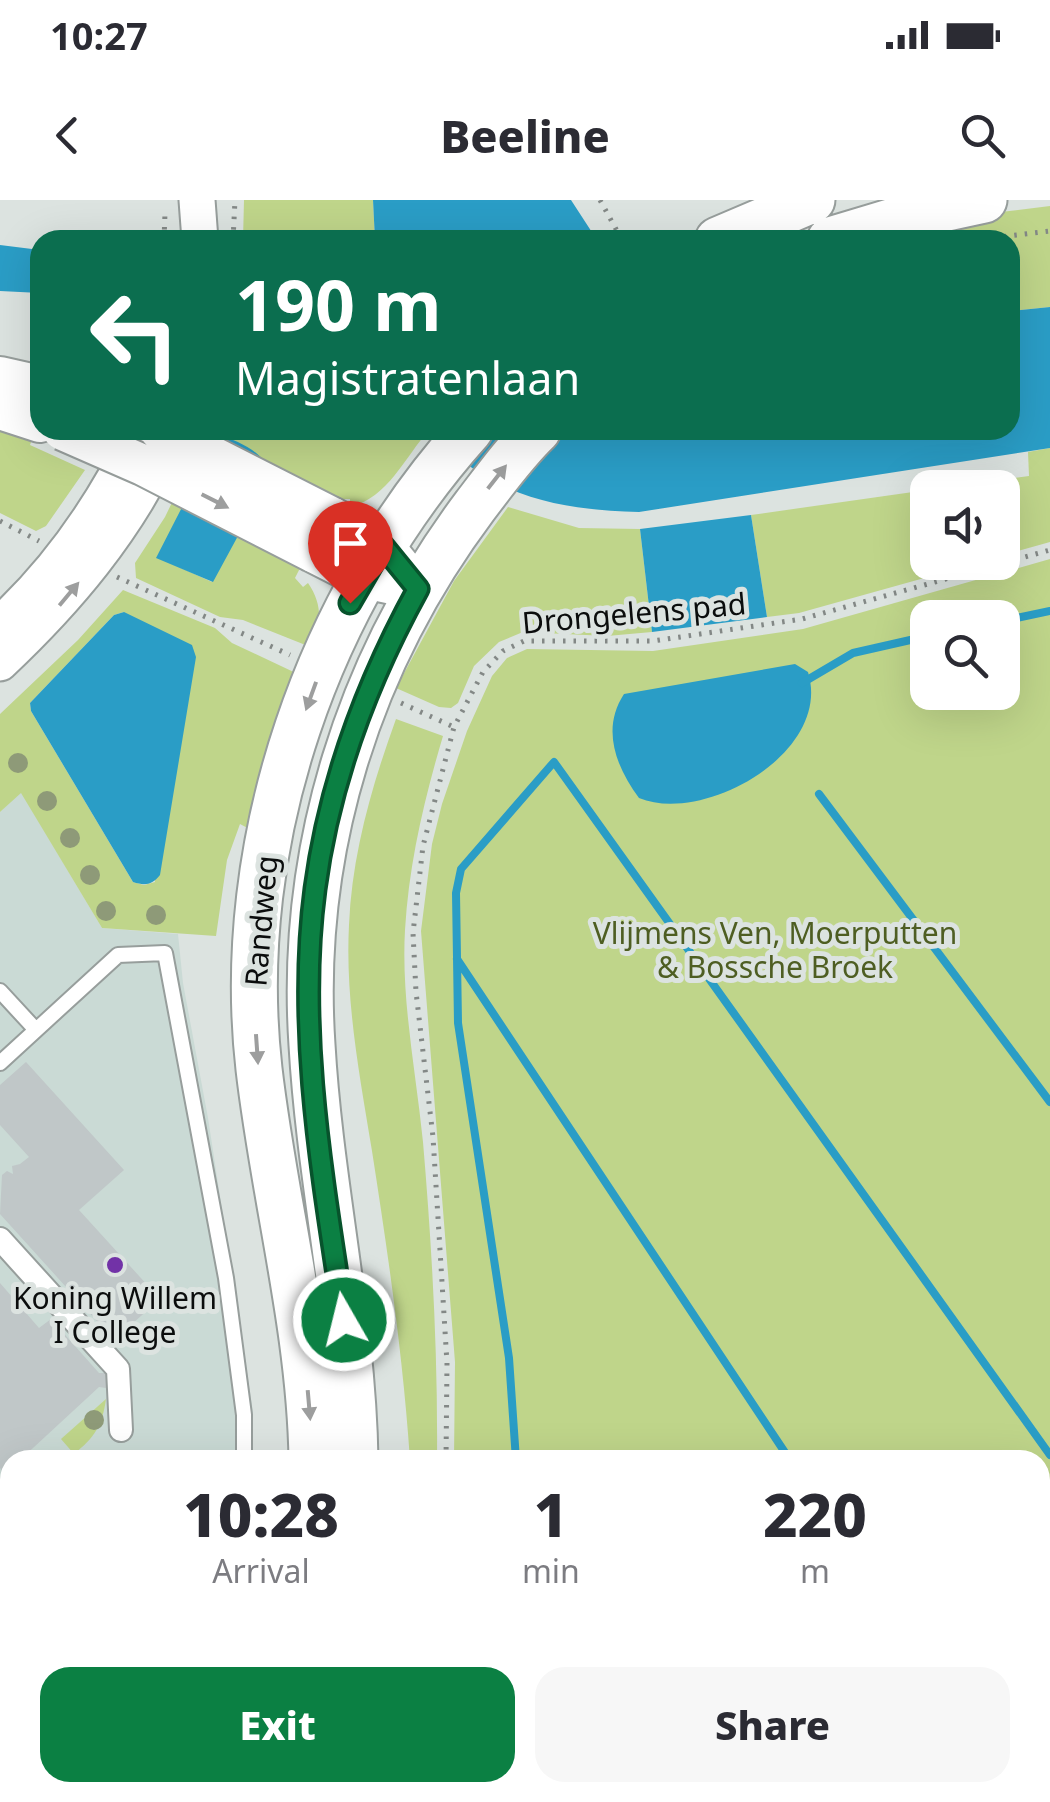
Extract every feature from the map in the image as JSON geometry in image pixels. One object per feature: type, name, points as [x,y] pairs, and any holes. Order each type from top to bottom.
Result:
[{"type":"main road","points":[[742,230],[812,200]]},
{"type":"main road","points":[[863,230],[984,200]]},
{"type":"main road","points":[[0,376],[30,384]]},
{"type":"main road","points":[[0,409],[30,419]]},
{"type":"main road","points":[[86,440],[322,534]]},
{"type":"main road","points":[[176,440],[322,534],[418,589]]},
{"type":"main road","name":"Randweg","points":[[311,1450],[306,1365],[258,1062],[256,950],[271,830],[290,754],[324,660],[374,562],[417,496],[462,440]]},
{"type":"main road","name":"Randweg","points":[[354,1450],[348,1349],[318,1115],[310,948],[320,857],[340,774],[363,705],[418,589],[459,527],[529,440]]},
{"type":"street","points":[[0,624],[67,553],[109,491],[135,440]]},
{"type":"street","points":[[0,663],[49,617],[93,565],[151,475],[167,440]]},
{"type":"street","points":[[0,1239],[118,1369],[121,1430]]},
{"type":"lane","points":[[0,1063],[118,956],[165,953],[226,1278],[244,1415],[244,1450]]},
{"type":"lane","points":[[0,991],[36,1030]]},
{"type":"path","points":[[234,230],[235,200]]},
{"type":"path","points":[[600,200],[616,230]]},
{"type":"path","points":[[1020,234],[1050,231]]},
{"type":"path","points":[[0,521],[44,542]]},
{"type":"path","name":"Drongelens pad","points":[[446,1450],[447,1364],[434,1156],[413,933],[423,846],[454,726],[482,672],[503,651],[524,641],[653,641],[802,619],[1050,550]]},
{"type":"path","points":[[116,577],[297,658]]},
{"type":"path","points":[[395,700],[454,726]]},
{"type":"shaded area","name":"Koning Willem I College","points":[[21,792],[102,928],[178,934],[253,1412],[250,1450],[0,1450],[0,812]]},
{"type":"green space","points":[[244,200],[373,200],[374,230],[243,230]]},
{"type":"green space","points":[[1050,206],[1050,307],[1020,310],[1020,230],[927,230],[1001,212]]},
{"type":"green space","points":[[0,425],[30,436],[30,445],[85,470],[46,526],[36,531],[0,513]]},
{"type":"green space","points":[[202,440],[421,440],[375,495],[350,507],[350,499],[335,499],[295,578],[303,587],[308,583],[318,607],[313,648],[243,620],[220,617],[136,578],[135,563],[165,517]],"holes":[[[178,519],[212,582],[157,557]]]},
{"type":"green space","points":[[1050,448],[1050,542],[1020,550],[1020,477],[1029,476],[1028,452]]},
{"type":"green space","points":[[910,492],[910,580],[917,580],[799,613],[767,617],[751,515]]},
{"type":"green space","points":[[508,507],[579,528],[640,529],[652,632],[607,636],[523,632],[499,642],[474,666],[458,703],[451,708],[439,707],[396,688],[454,581]]},
{"type":"green space","name":"Vlijmens Ven, Moerputten & Bossche Broek","points":[[1050,559],[1050,1450],[454,1450],[455,1362],[421,931],[432,844],[467,731],[492,676],[507,658],[527,649],[653,651],[803,629],[976,580],[1020,580],[1020,568]]},
{"type":"green space","points":[[123,590],[215,628],[232,643],[300,675],[257,833],[240,824],[227,860],[216,936],[102,928],[21,793],[0,812],[0,714],[78,640]],"holes":[[[124,612],[155,882],[133,882],[31,711],[30,703],[114,615]]]},
{"type":"green space","points":[[396,719],[443,736],[414,856],[404,956],[429,1222],[437,1450],[409,1450],[394,1305],[351,1010],[351,898],[371,794]]},
{"type":"green space","points":[[106,1399],[96,1430],[78,1450],[71,1450],[61,1439]]},
{"type":"water","points":[[373,200],[571,200],[590,230],[374,230]]},
{"type":"water","points":[[0,245],[30,249],[30,292],[0,291]]},
{"type":"water","points":[[1050,307],[1050,448],[639,512],[571,506],[528,496],[487,478],[444,440],[1020,440],[1020,310]]},
{"type":"water","points":[[216,440],[243,444],[264,460],[271,475],[213,582],[156,558]]},
{"type":"water","points":[[751,515],[767,617],[652,632],[640,529]]},
{"type":"water","points":[[124,612],[192,645],[196,657],[160,875],[145,884],[133,882],[31,711],[30,703],[114,615]]},
{"type":"water","points":[[795,664],[808,672],[811,702],[801,730],[782,755],[757,776],[696,801],[666,804],[639,798],[614,748],[613,721],[624,694]]},
{"type":"building","points":[[26,1062],[124,1170],[79,1210],[160,1299],[114,1340],[0,1214],[2,1175],[7,1171],[13,1174],[12,1166],[29,1157],[0,1125],[0,1085]]},
{"type":"building","points":[[0,1283],[39,1328],[51,1319],[99,1373],[107,1373],[106,1388],[99,1387],[31,1450],[0,1450]]},
{"type":"waterway","points":[[1020,617],[1050,611]]},
{"type":"waterway","points":[[802,683],[853,653],[910,640]]},
{"type":"waterway","points":[[515,1450],[509,1358],[458,1023],[456,893],[461,869],[554,762],[1046,1450]]},
{"type":"waterway","points":[[819,794],[1050,1102]]},
{"type":"waterway","points":[[457,959],[783,1450]]},
{"type":"place","name":"Koning Willem I College","points":[[115,1265]]},
{"type":"route","points":[[344,1320],[325,1184],[312,1046],[310,948],[314,890],[327,824],[351,739],[389,645],[418,589],[383,546],[350,603]]}]
